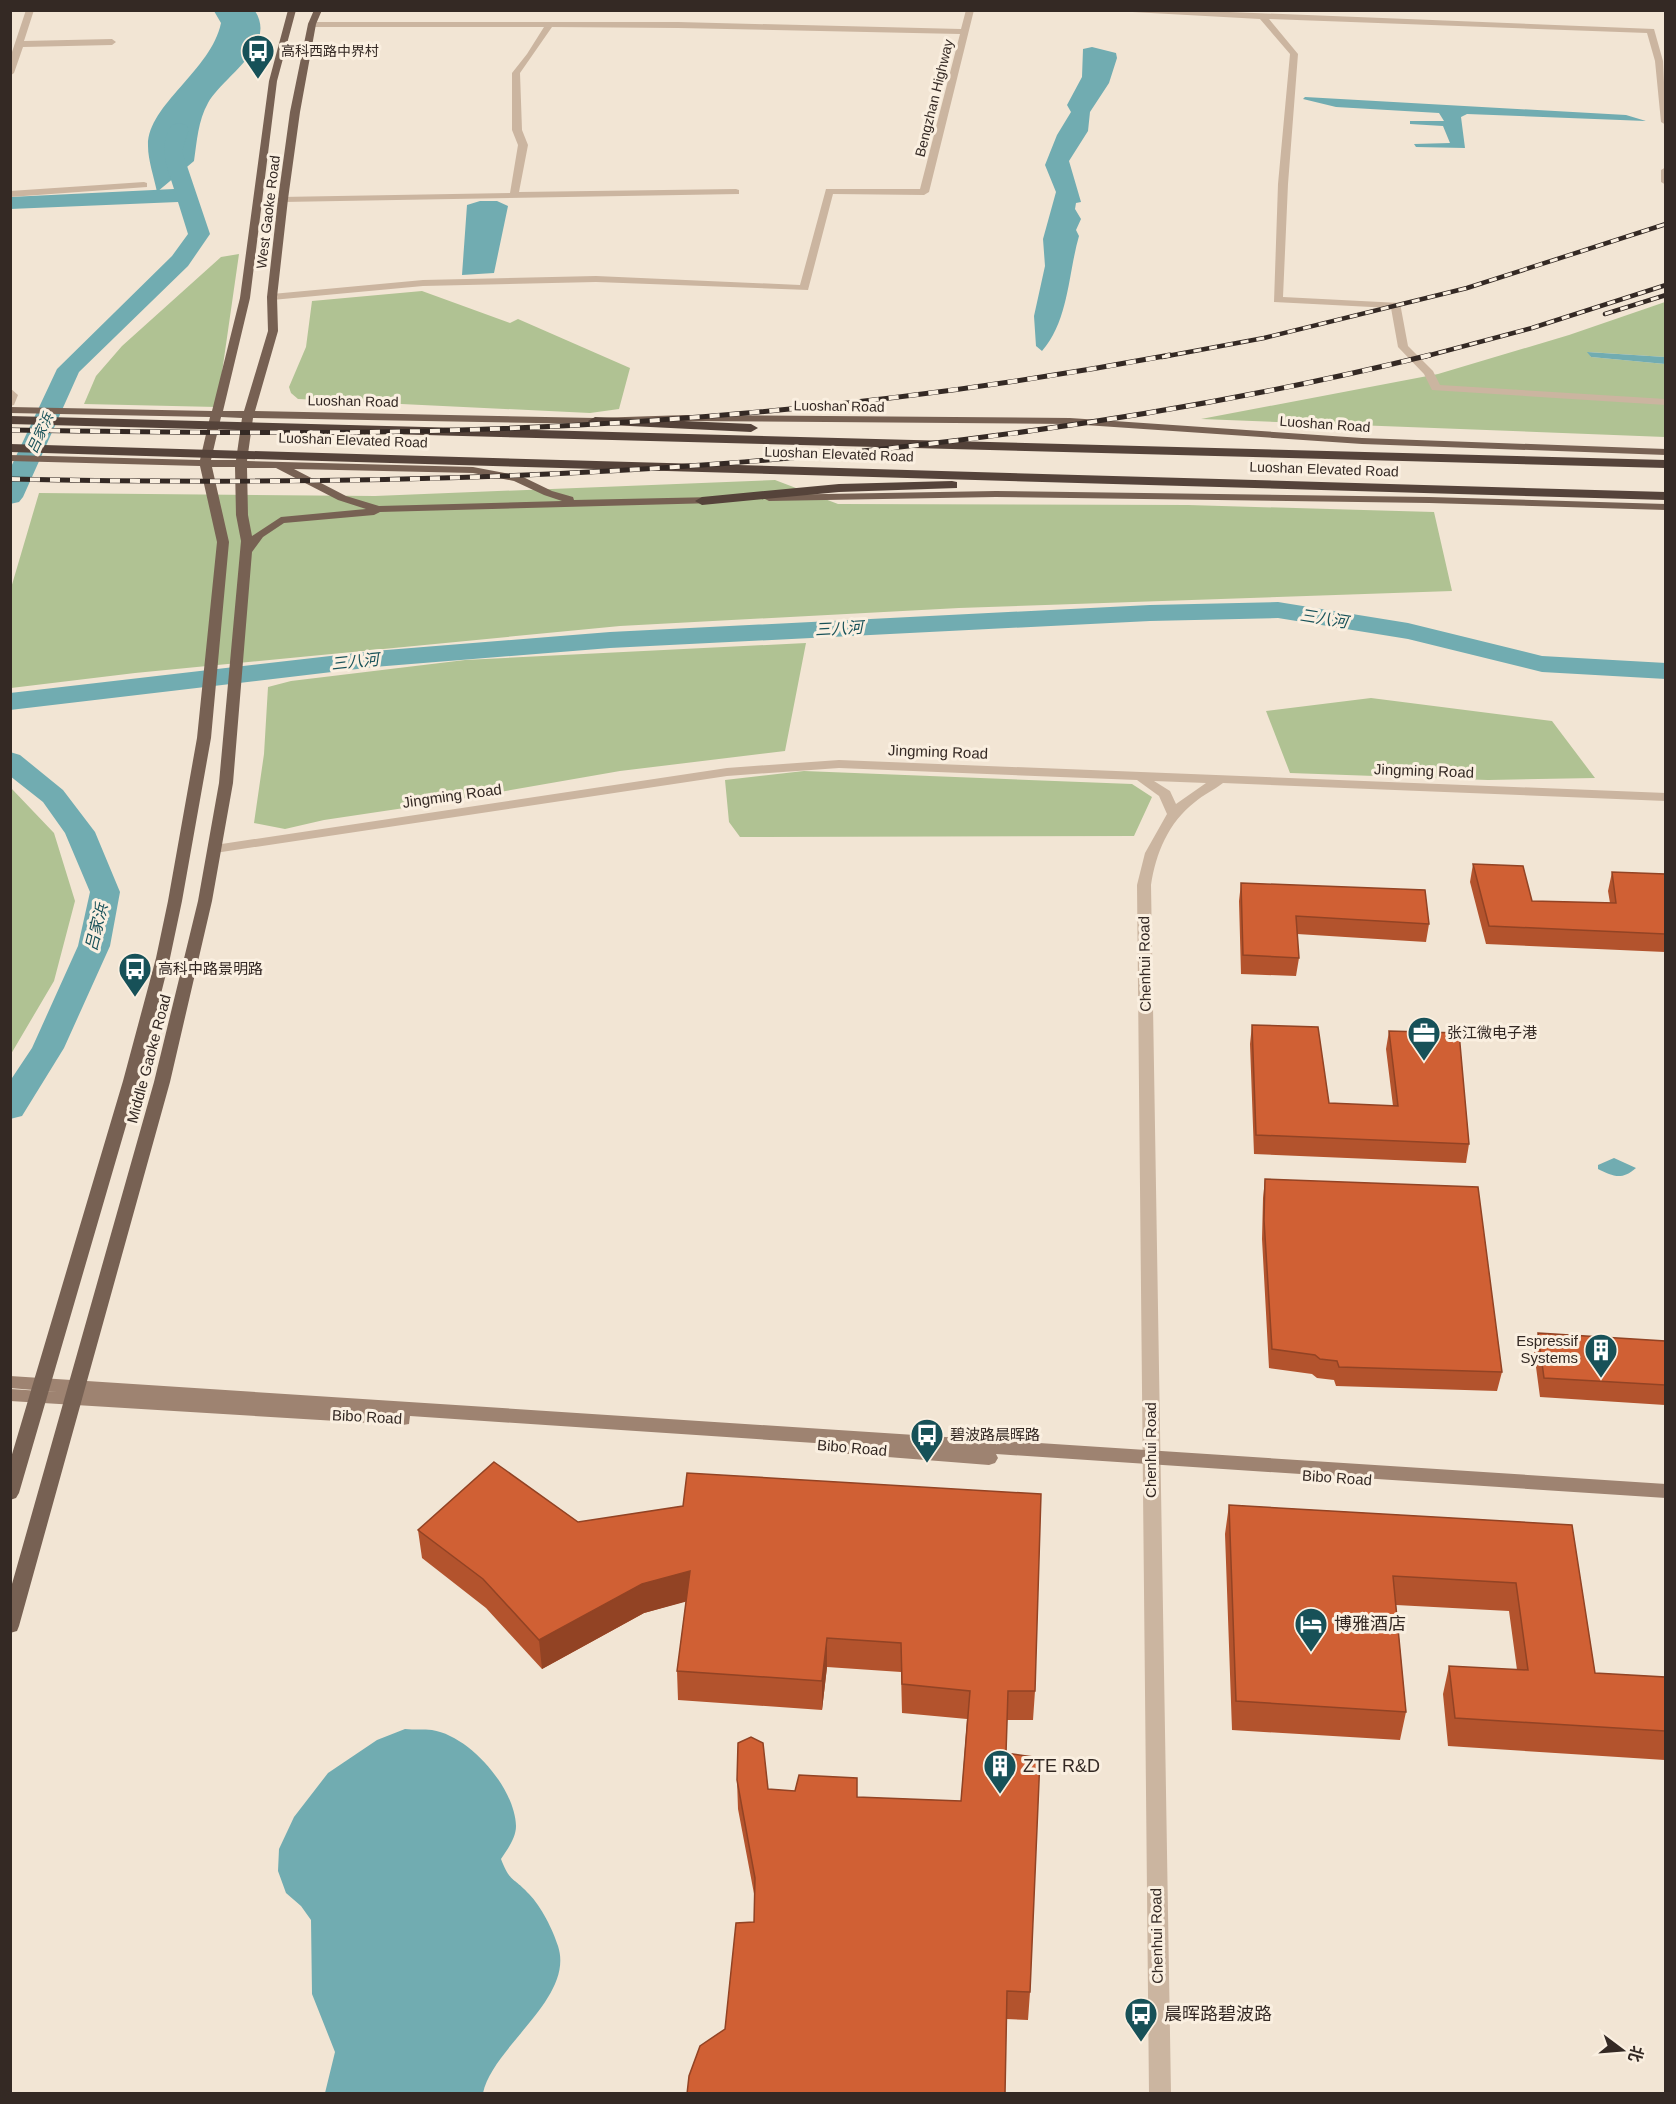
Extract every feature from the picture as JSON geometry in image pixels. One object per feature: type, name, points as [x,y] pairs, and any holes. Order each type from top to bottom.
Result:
[{"type":"highway","name":"Luoshan Elevated Road","points":[[10,420],[1665,464]]},
{"type":"highway","points":[[596,421],[1184,450]]},
{"type":"highway","name":"Luoshan Elevated Road","points":[[10,448],[1665,496]]},
{"type":"highway","points":[[702,501],[891,485],[1183,481]]},
{"type":"main road","name":"West Gaoke Road","points":[[216,415],[245,298],[273,81],[292,10]]},
{"type":"main road","name":"West Gaoke Road","points":[[248,416],[273,331],[272,297],[283,199],[312,24],[318,10]]},
{"type":"main road","name":"Luoshan Road","points":[[10,410],[596,421],[687,418],[1070,421],[1373,442],[1665,452]]},
{"type":"main road","name":"Middle Gaoke Road","points":[[10,1493],[164,958],[197,784],[211,668],[223,542],[205,462],[216,415]]},
{"type":"main road","name":"Middle Gaoke Road","points":[[10,1626],[179,1018],[215,849],[226,783],[238,665],[246,552],[242,515],[241,462],[248,416]]},
{"type":"main road","points":[[10,458],[241,462],[489,472],[517,478],[548,493],[596,503]]},
{"type":"main road","points":[[278,465],[310,479],[342,498],[362,505],[415,509]]},
{"type":"main road","points":[[246,552],[259,535],[281,520],[415,509],[814,496],[984,494],[1418,500],[1665,507]]},
{"type":"street","points":[[10,73],[30,10]]},
{"type":"street","name":"Bengzhan Highway","points":[[272,297],[423,283],[596,279],[804,288],[829,191],[924,192],[970,10]]},
{"type":"street","points":[[1100,10],[1651,31],[1659,61],[1665,122]]},
{"type":"street","points":[[1402,11],[1403,23]]},
{"type":"street","points":[[1263,17],[1294,54],[1283,184],[1278,300],[1396,305],[1403,348],[1429,373],[1436,388],[1665,402]]},
{"type":"street","points":[[312,24],[550,24],[964,32]]},
{"type":"street","points":[[514,195],[523,145],[517,130],[516,73],[531,55],[550,24]]},
{"type":"street","points":[[20,44],[112,42]]},
{"type":"street","points":[[1665,170],[1665,182]]},
{"type":"street","points":[[10,194],[144,185]]},
{"type":"street","points":[[283,199],[736,192]]},
{"type":"street","points":[[10,391],[13,395],[10,403]]},
{"type":"street","name":"Jingming Road","points":[[215,849],[765,767],[839,764],[1665,797]]},
{"type":"street","points":[[1137,777],[1165,794],[1174,814]]},
{"type":"street","name":"Chenhui Road","points":[[1160,2094],[1144,885],[1146,863],[1155,843],[1174,814],[1192,795],[1219,780]]},
{"type":"street","points":[[10,1382],[41,1391]]},
{"type":"street","points":[[10,1395],[41,1391]]},
{"type":"street","name":"Bibo Road","points":[[41,1391],[607,1431],[1665,1491]]},
{"type":"street","name":"Bibo Road","points":[[1152,1463],[1665,1498]]},
{"type":"green space","points":[[239,254],[217,407],[84,404],[96,376],[122,346],[221,257]]},
{"type":"green space","points":[[422,291],[510,323],[518,319],[630,368],[619,409],[590,413],[298,399],[291,393],[289,387],[306,347],[312,301]]},
{"type":"green space","points":[[1665,302],[1665,357],[1588,352],[1591,357],[1665,364],[1665,437],[1201,419],[1438,374],[1569,335]]},
{"type":"green space","points":[[775,480],[838,504],[1188,505],[1434,512],[1452,591],[959,608],[620,626],[135,673],[11,688],[11,588],[39,493],[375,496]]},
{"type":"green space","points":[[806,643],[785,751],[620,771],[324,820],[285,829],[254,823],[264,754],[268,687],[291,681],[465,660]]},
{"type":"green space","points":[[1371,698],[1552,721],[1595,778],[1488,780],[1290,773],[1266,711]]},
{"type":"green space","points":[[804,771],[1132,784],[1152,797],[1134,836],[740,837],[729,822],[725,780]]},
{"type":"green space","points":[[11,788],[54,833],[75,901],[54,981],[11,1054]]},
{"type":"water","points":[[214,11],[255,11],[260,24],[259,36],[254,49],[208,103],[200,124],[194,161],[157,192],[148,151],[150,131],[168,102],[205,57],[215,40],[221,23]]},
{"type":"water","points":[[1092,47],[1116,53],[1117,58],[1109,83],[1090,112],[1088,131],[1069,161],[1081,202],[1076,203],[1075,209],[1081,219],[1076,230],[1079,236],[1063,311],[1051,339],[1042,351],[1036,346],[1034,316],[1045,266],[1043,239],[1056,192],[1045,165],[1057,135],[1071,112],[1067,105],[1082,77],[1083,49]]},
{"type":"water","points":[[1305,97],[1626,115],[1646,121],[1467,114],[1461,117],[1465,148],[1416,147],[1414,144],[1450,143],[1443,126],[1410,124],[1410,121],[1444,121],[1439,113],[1336,107],[1303,99]]},
{"type":"water","points":[[480,201],[497,201],[508,206],[494,273],[462,275],[467,205]]},
{"type":"water","points":[[1587,352],[1665,357],[1665,364],[1591,357]]},
{"type":"water","points":[[1614,1158],[1636,1168],[1621,1176],[1608,1174],[1598,1169],[1598,1165]]},
{"type":"water","points":[[405,1729],[432,1730],[461,1742],[488,1766],[499,1781],[514,1811],[516,1826],[513,1839],[501,1859],[510,1876],[533,1899],[546,1919],[558,1946],[560,1965],[555,1984],[544,2003],[501,2058],[490,2075],[483,2093],[325,2093],[335,2052],[312,1994],[311,1920],[301,1906],[286,1893],[278,1871],[279,1849],[294,1817],[328,1773],[377,1740]]},
{"type":"building","points":[[1473,864],[1523,866],[1532,901],[1616,903],[1612,872],[1665,874],[1665,934],[1489,926]]},
{"type":"building","points":[[1241,883],[1425,890],[1429,924],[1296,916],[1299,958],[1243,955]]},
{"type":"building","points":[[1252,1025],[1318,1027],[1329,1103],[1398,1106],[1389,1031],[1459,1033],[1469,1144],[1256,1135]]},
{"type":"building","points":[[1265,1179],[1478,1187],[1502,1372],[1339,1367],[1337,1361],[1320,1359],[1315,1355],[1272,1349],[1264,1220]]},
{"type":"building","points":[[1538,1333],[1665,1341],[1665,1385],[1544,1378]]},
{"type":"building","name":"ZTE R&D","points":[[494,1462],[578,1522],[683,1506],[687,1473],[1041,1494],[1035,1691],[1008,1691],[1006,1753],[1040,1758],[1030,1992],[1007,1991],[1005,2094],[687,2094],[689,2076],[700,2046],[725,2029],[736,1923],[754,1922],[755,1878],[737,1780],[738,1743],[751,1737],[763,1743],[768,1789],[795,1791],[799,1775],[857,1778],[857,1797],[961,1801],[970,1691],[902,1684],[901,1643],[827,1638],[822,1681],[677,1671],[690,1571],[642,1584],[539,1640],[483,1579],[418,1530]]},
{"type":"building","name":"博雅酒店","points":[[1229,1505],[1572,1525],[1595,1673],[1665,1677],[1665,1731],[1455,1718],[1449,1666],[1528,1670],[1516,1583],[1393,1576],[1406,1712],[1236,1701]]},
{"type":"waterway","points":[[179,129],[172,151],[186,195]]},
{"type":"waterway","points":[[10,203],[186,195]]},
{"type":"waterway","points":[[10,497],[69,369],[180,261],[199,234],[186,195]]},
{"type":"waterway","name":"三八河","points":[[10,702],[374,659],[610,640],[1150,613],[1278,610],[1408,631],[1542,664],[1666,671]]},
{"type":"waterway","name":"吕家浜","points":[[10,761],[53,796],[80,832],[105,892],[94,946],[48,1048],[10,1108]]},
{"type":"railway","points":[[1162,357],[1264,338],[1467,288],[1666,224]]},
{"type":"railway","points":[[1423,357],[1532,328],[1666,285]]},
{"type":"railway","points":[[1605,314],[1666,295]]},
{"type":"railway","points":[[10,430],[374,432],[613,423],[893,398],[1170,355]]},
{"type":"railway","points":[[10,479],[367,480],[546,474],[724,463],[902,447],[1079,424],[1255,393],[1430,355]]},
{"type":"place","name":"高科西路中界村","points":[[258,80]]},
{"type":"place","name":"高科中路景明路","points":[[135,998]]},
{"type":"place","name":"张江微电子港","points":[[1424,1062]]},
{"type":"place","name":"Espressif Systems","points":[[1601,1379]]},
{"type":"place","name":"碧波路晨晖路","points":[[927,1464]]},
{"type":"place","name":"博雅酒店","points":[[1311,1653]]},
{"type":"place","name":"ZTE R&D","points":[[1000,1795]]},
{"type":"place","name":"晨晖路碧波路","points":[[1141,2043]]}]
